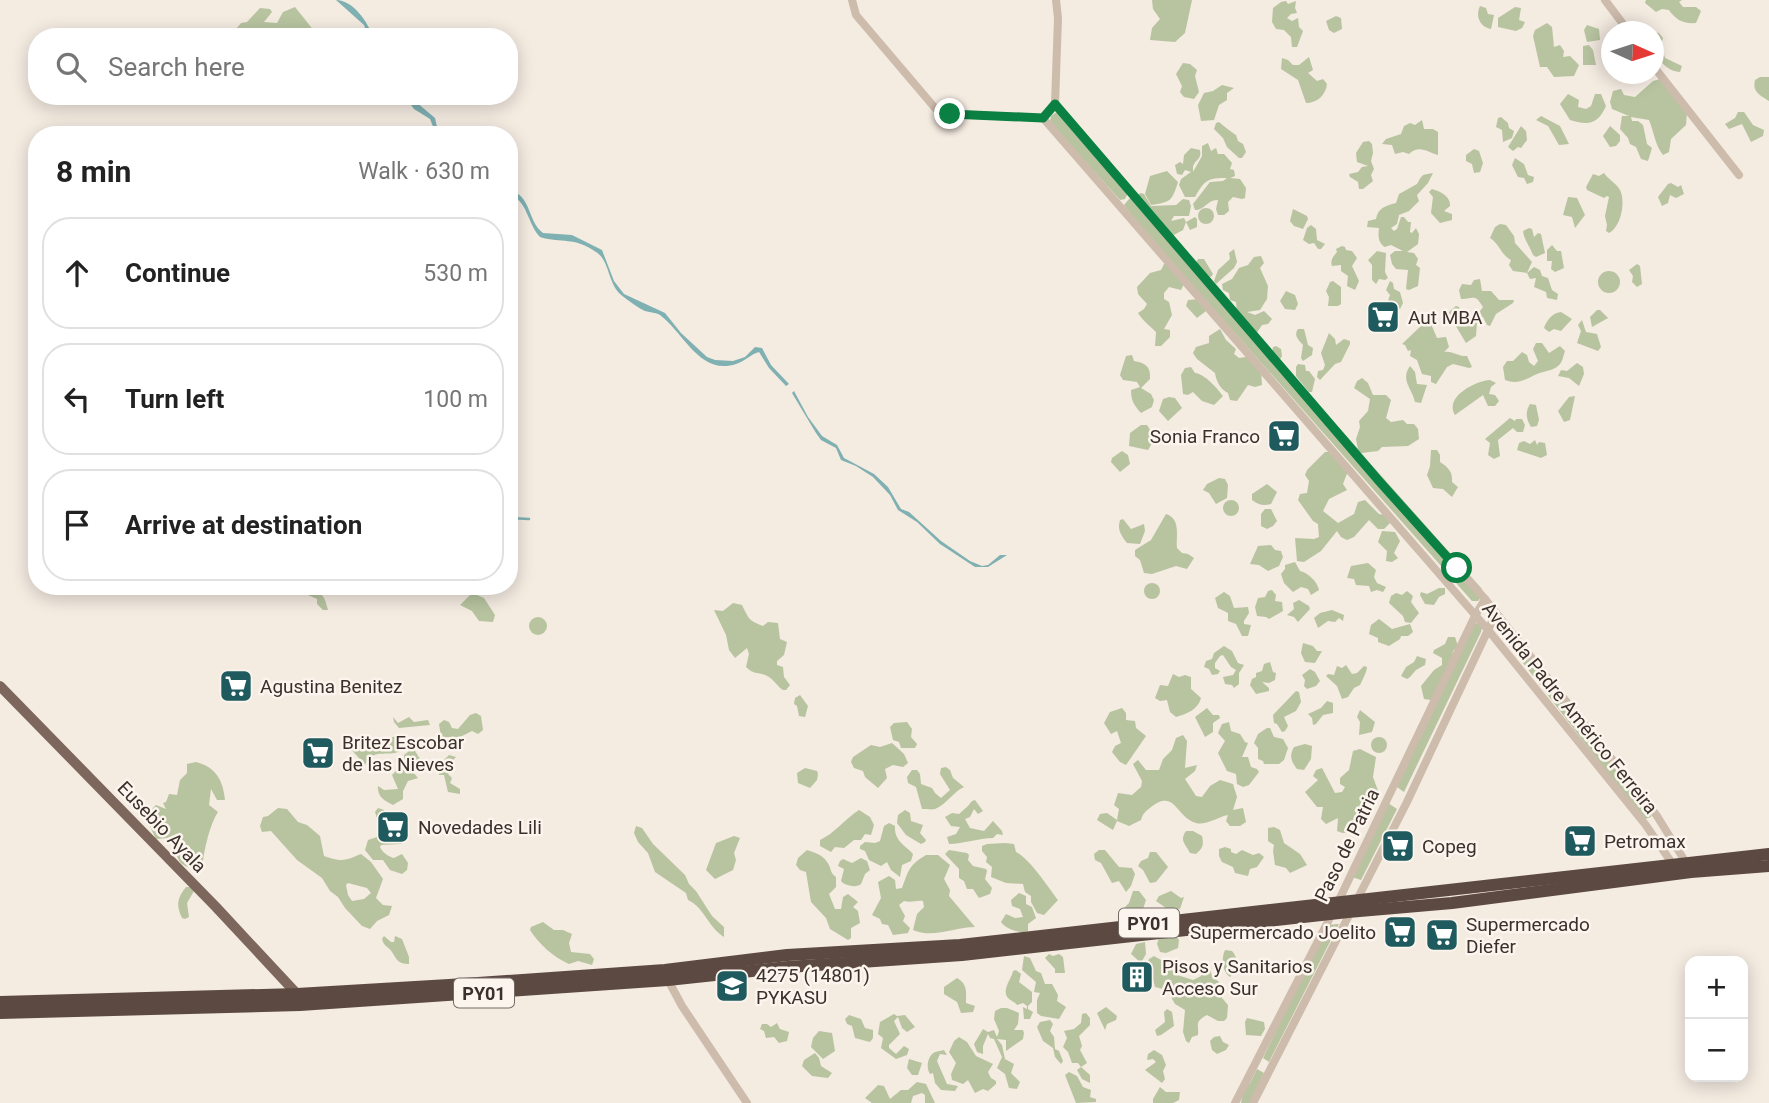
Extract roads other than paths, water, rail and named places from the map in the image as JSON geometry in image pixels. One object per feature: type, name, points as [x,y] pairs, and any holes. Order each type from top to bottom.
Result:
[{"type":"highway","name":"PY01","points":[[961,950],[1338,902],[1351,906],[1452,903],[1769,854]]},
{"type":"highway","name":"PY01","points":[[0,1013],[299,1000],[666,975],[787,955],[961,950],[1331,915],[1351,906],[1598,874],[1678,867],[1769,866]]},
{"type":"highway","name":"PY01","points":[[0,1002],[299,1000]]},
{"type":"main road","name":"Eusebio Ayala","points":[[0,686],[216,907],[299,1000]]},
{"type":"street","points":[[852,0],[856,15],[935,108],[950,114],[1043,118],[1055,104],[1058,18],[1056,0]]},
{"type":"street","points":[[1605,0],[1621,21]]},
{"type":"street","points":[[1664,80],[1740,175]]},
{"type":"street","name":"Avenida Padre Américo Ferreira","points":[[1055,104],[1369,470],[1485,599],[1657,816],[1678,867]]},
{"type":"street","name":"Avenida Padre Américo Ferreira","points":[[1043,118],[1489,631],[1678,867]]},
{"type":"street","name":"Paso de Patria","points":[[1235,1103],[1338,902],[1485,599]]},
{"type":"street","name":"Paso de Patria","points":[[1252,1103],[1410,795],[1496,613]]},
{"type":"street","points":[[1392,788],[1410,795]]},
{"type":"street","points":[[1382,807],[1399,815]]},
{"type":"street","points":[[1346,881],[1347,887],[1352,890],[1362,887]]},
{"type":"street","points":[[666,975],[682,1006],[747,1103]]},
{"type":"water","points":[[336,0],[354,8],[369,28],[365,28]]},
{"type":"water","points":[[411,105],[420,105],[435,118],[437,126],[433,126],[430,119]]},
{"type":"water","points":[[518,194],[543,233],[572,235],[602,250],[614,281],[624,294],[665,313],[681,333],[707,357],[733,361],[745,357],[755,347],[762,348],[771,365],[789,384],[786,386],[769,368],[759,352],[736,364],[723,366],[702,359],[660,315],[643,310],[619,293],[604,260],[596,252],[574,242],[540,237]]},
{"type":"water","points":[[794,391],[822,436],[837,445],[844,458],[874,474],[888,487],[901,509],[909,512],[941,541],[982,566],[988,565],[1000,555],[1007,555],[988,567],[975,567],[940,544],[917,522],[898,510],[890,495],[873,477],[841,460],[836,448],[821,440],[792,393]]},
{"type":"waterway","points":[[518,518],[529,519]]},
{"type":"place","name":"Aut MBA","points":[[1383,317]]},
{"type":"place","name":"Sonia Franco","points":[[1284,436]]},
{"type":"place","name":"Agustina Benitez","points":[[236,686]]},
{"type":"place","name":"Britez Escobar de las Nieves","points":[[318,753]]},
{"type":"place","name":"Novedades Lili","points":[[393,827]]},
{"type":"place","name":"Petromax","points":[[1580,841]]},
{"type":"place","name":"Copeg","points":[[1398,846]]},
{"type":"place","name":"Supermercado Joelito","points":[[1400,932]]},
{"type":"place","name":"Supermercado Diefer","points":[[1442,935]]},
{"type":"place","name":"Pisos y Sanitarios Acceso Sur","points":[[1137,977]]},
{"type":"place","name":"4275 (14801) PYKASU","points":[[732,986]]}]
